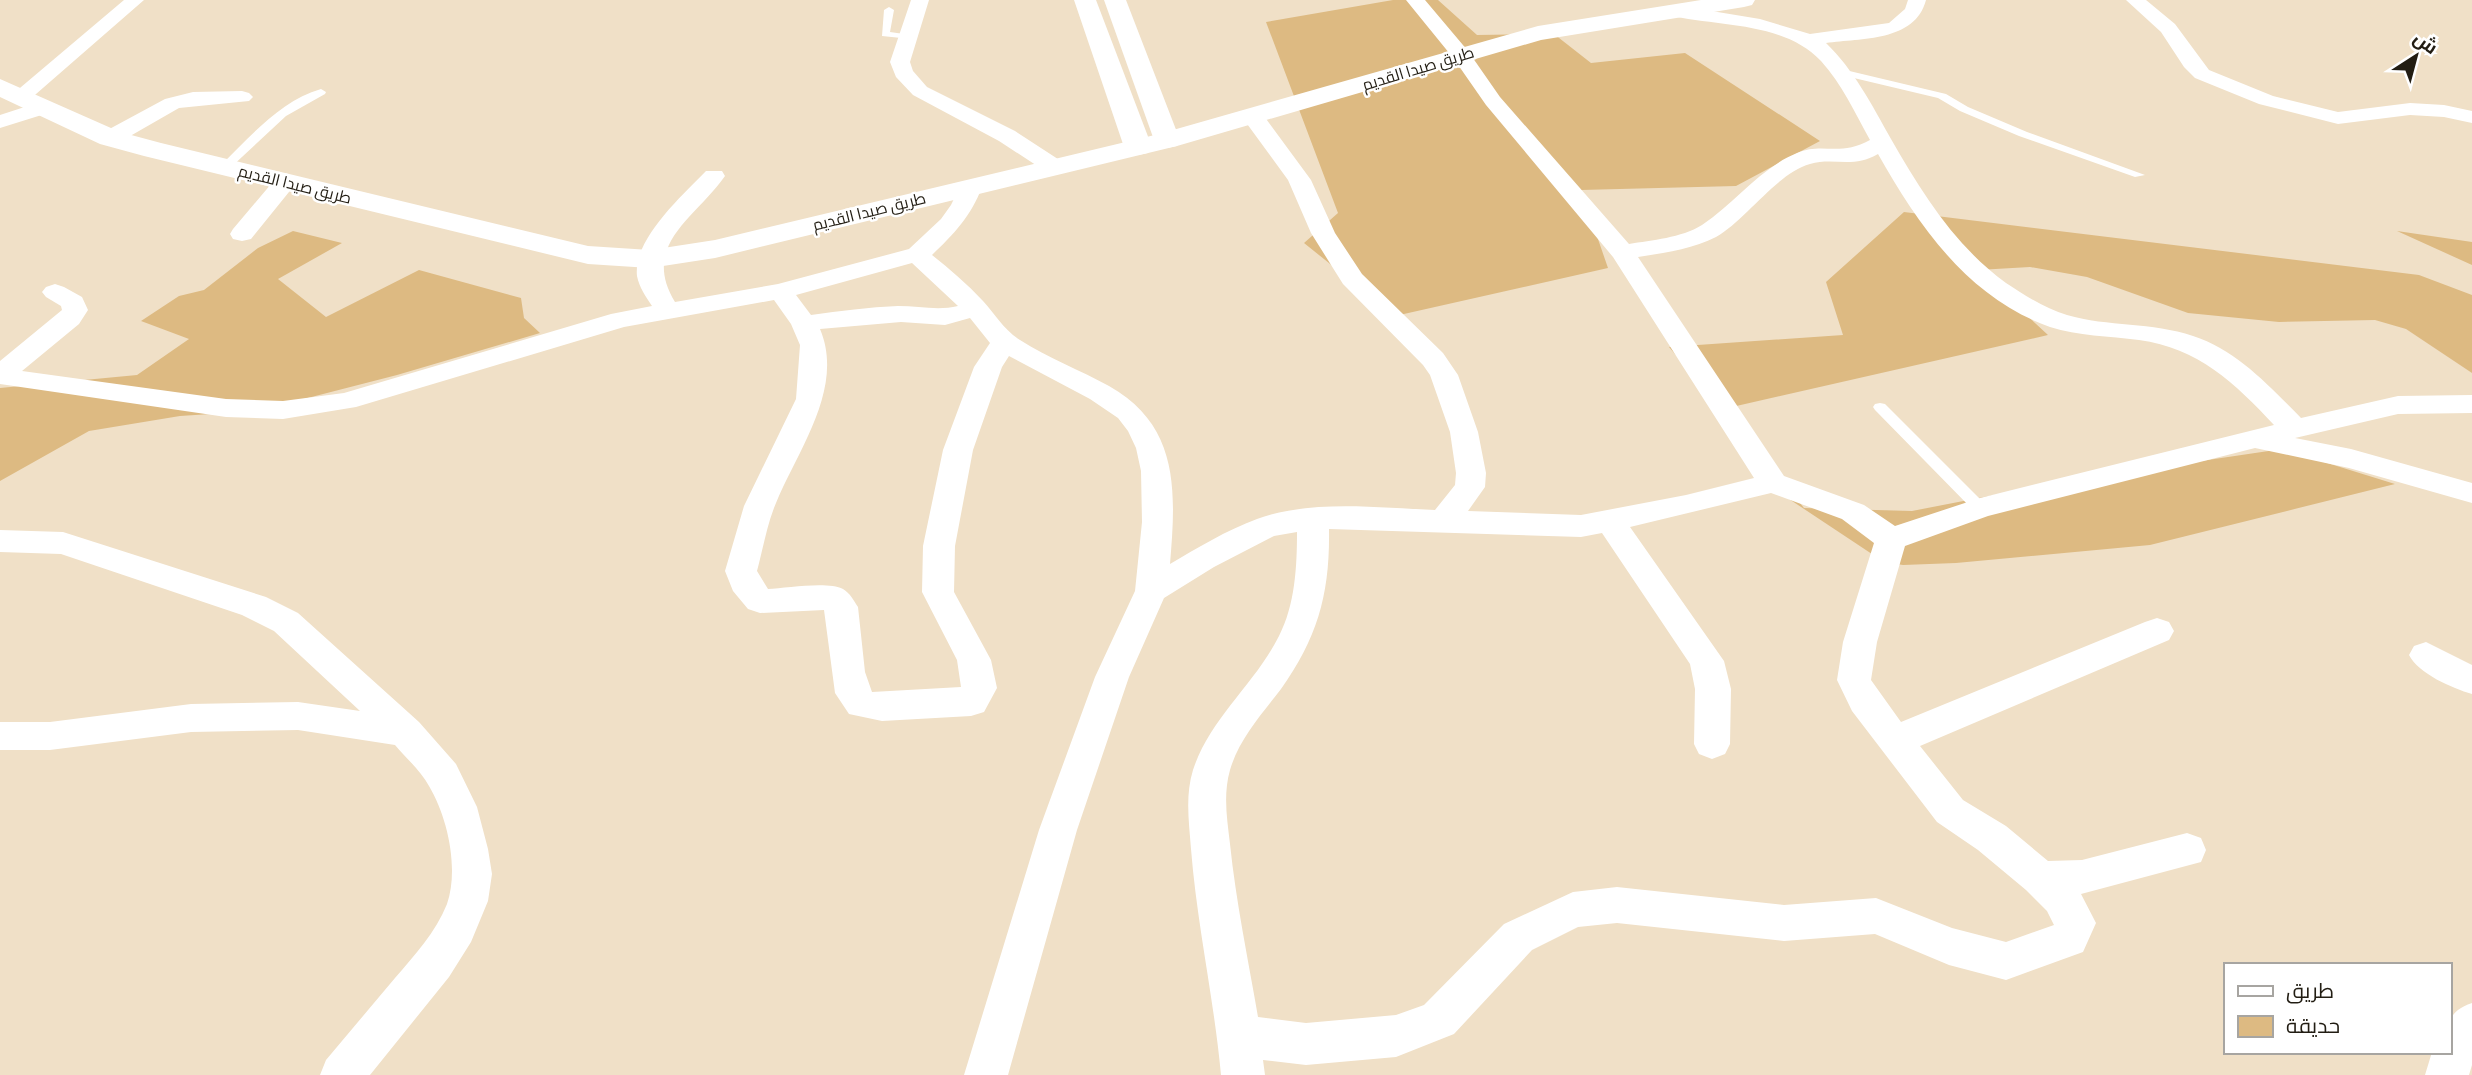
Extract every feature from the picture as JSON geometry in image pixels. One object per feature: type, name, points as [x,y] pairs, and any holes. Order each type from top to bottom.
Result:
[{"type":"main road","points":[[1085,0],[1138,147]]},
{"type":"main road","points":[[1115,0],[1167,140]]},
{"type":"main road","name":"طريق صيدا القديم","points":[[21,97],[110,138],[588,255],[650,259],[715,249],[1167,140],[1538,33],[1714,2],[1744,0]]},
{"type":"street","points":[[0,122],[21,97],[135,0]]},
{"type":"street","points":[[920,0],[900,62],[903,73],[920,91],[1007,136],[1056,168]]},
{"type":"street","points":[[1415,0],[1461,55],[1493,101],[1623,253],[1773,483]]},
{"type":"street","points":[[1675,11],[1770,29],[1807,40],[1895,28],[1914,11],[1917,0]]},
{"type":"street","points":[[2135,0],[2168,27],[2182,44],[2190,63],[2202,74],[2266,100],[2338,118],[2426,109],[2472,117]]},
{"type":"street","points":[[1807,40],[1841,72],[1914,198],[1941,237],[1973,270],[2010,297],[2062,321],[2166,336],[2196,346],[2230,364],[2295,429]]},
{"type":"street","points":[[110,138],[172,103],[193,97],[242,97]]},
{"type":"street","points":[[1253,117],[1299,180],[1323,233],[1352,279],[1433,359],[1454,396],[1471,473],[1470,487],[1443,522]]},
{"type":"street","points":[[1623,253],[1681,242],[1709,231],[1785,168],[1806,157],[1858,156],[1882,142]]},
{"type":"street","points":[[667,311],[650,278],[650,259],[680,213],[714,176]]},
{"type":"street","points":[[242,234],[285,182]]},
{"type":"street","points":[[0,375],[226,408],[283,410],[345,401],[620,320],[782,290],[893,259],[917,255],[950,224],[963,206],[971,187]]},
{"type":"street","points":[[917,255],[946,278],[1004,342],[1036,363],[1115,403],[1130,414],[1138,423],[1154,459],[1159,514],[1151,591],[1112,677],[1058,830],[986,1075]]},
{"type":"street","points":[[782,290],[804,324],[813,345],[810,400],[759,506],[741,571],[745,583],[760,601],[832,598],[841,607],[848,672],[853,694],[862,704],[882,707],[971,702],[978,688],[974,660],[938,592],[939,546],[958,450],[988,367],[1004,342]]},
{"type":"street","points":[[0,375],[70,318],[75,310],[73,302],[55,292]]},
{"type":"street","points":[[804,324],[849,317],[901,314],[945,317],[975,309]]},
{"type":"street","points":[[1891,539],[1980,508],[2398,405],[2472,404]]},
{"type":"street","points":[[2253,439],[2351,459],[2472,494]]},
{"type":"street","points":[[1151,591],[1203,559],[1267,527],[1313,519],[1360,518],[1581,526],[1773,483],[1853,512],[1891,539]]},
{"type":"street","points":[[1243,1075],[1240,1036],[1211,862],[1207,791],[1217,760],[1231,731],[1293,642],[1314,561],[1313,519]]},
{"type":"street","points":[[1610,521],[1707,661],[1713,689],[1712,744]]},
{"type":"street","points":[[1240,1036],[1306,1044],[1396,1036],[1439,1020],[1518,937],[1573,910],[1606,906],[1784,923],[1875,916],[1949,946],[2006,961],[2067,939],[2076,923],[2061,898],[1992,838],[1951,811],[1894,741],[1865,701],[1854,680],[1860,642],[1891,539]]},
{"type":"street","points":[[0,541],[63,542],[254,606],[286,622],[406,732],[443,775],[457,807],[469,849],[472,874],[468,901],[457,929],[434,963],[342,1075]]},
{"type":"street","points":[[1894,741],[2157,631]]},
{"type":"street","points":[[2426,655],[2472,681]]},
{"type":"street","points":[[0,736],[50,736],[191,718],[298,716],[406,732]]},
{"type":"street","points":[[2040,878],[2082,877],[2187,850]]},
{"type":"street","points":[[2446,1075],[2450,1061],[2472,1023]]},
{"type":"lane","points":[[889,10],[885,34],[908,37]]},
{"type":"lane","points":[[1841,72],[1942,96],[1964,109],[2023,134],[2139,175]]},
{"type":"lane","points":[[225,167],[275,121],[310,96],[321,92]]},
{"type":"lane","points":[[1880,407],[1980,508]]},
{"type":"green space","points":[[1393,0],[1438,0],[1477,35],[1554,34],[1591,63],[1685,53],[1820,141],[1736,186],[1581,190],[1608,268],[1395,316],[1304,243],[1338,213],[1266,22]]},
{"type":"green space","points":[[1904,212],[2419,275],[2472,295],[2472,373],[2406,329],[2375,320],[2279,322],[2188,313],[2087,277],[2030,267],[1978,270],[2048,335],[1732,407],[1749,439],[1804,508],[1912,511],[2066,481],[2282,449],[2395,484],[2150,545],[1956,563],[1903,565],[1884,562],[1786,497],[1724,411],[1669,347],[1843,335],[1826,282]]},
{"type":"green space","points":[[293,231],[342,243],[278,279],[326,317],[419,270],[521,298],[524,318],[540,333],[397,375],[257,411],[180,416],[89,431],[0,481],[0,388],[137,375],[189,339],[141,321],[179,296],[204,290],[258,248]]},
{"type":"green space","points":[[2397,231],[2472,242],[2472,265]]}]
